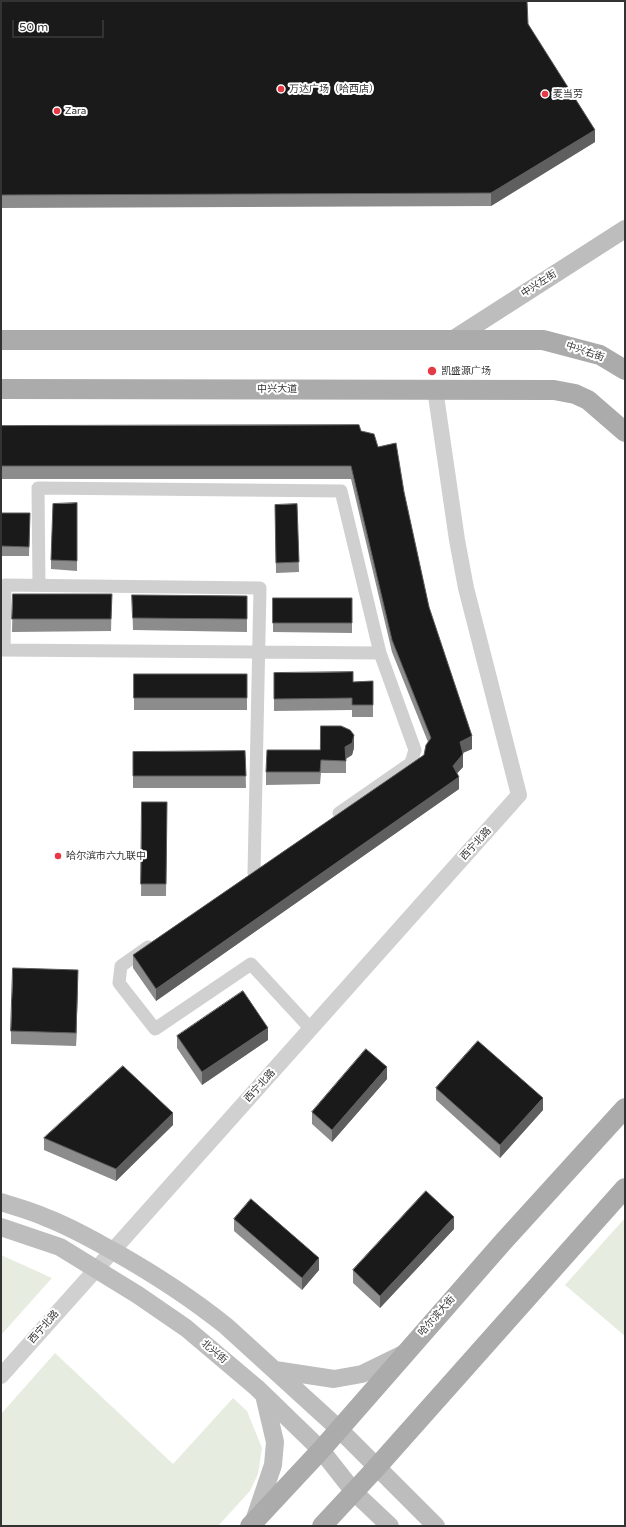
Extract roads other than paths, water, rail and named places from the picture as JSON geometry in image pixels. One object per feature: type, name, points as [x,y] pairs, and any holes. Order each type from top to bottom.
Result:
[{"type":"main road","name":"中兴左街","points":[[452,340],[625,229]]},
{"type":"main road","points":[[1,340],[452,340]]},
{"type":"main road","name":"中兴右街","points":[[452,340],[543,340],[600,355],[625,370]]},
{"type":"main road","name":"中兴大道","points":[[1,390],[554,390],[575,394],[588,400],[625,432]]},
{"type":"main road","name":"哈尔滨大街","points":[[252,1524],[321,1450],[503,1242],[625,1108]]},
{"type":"main road","points":[[322,1526],[376,1468],[625,1188]]},
{"type":"main road","points":[[1,1202],[46,1217],[75,1230],[177,1290],[210,1313],[339,1429],[376,1468],[436,1526]]},
{"type":"main road","name":"北兴街","points":[[1,1227],[60,1247],[138,1295],[186,1328],[263,1395],[321,1450],[354,1492],[390,1526]]},
{"type":"main road","points":[[275,1370],[334,1379],[362,1374],[405,1353]]},
{"type":"main road","points":[[252,1524],[273,1465],[275,1442],[263,1395]]},
{"type":"street","name":"西宁北路","points":[[1,1376],[520,795],[466,588],[457,540],[435,389]]},
{"type":"street","points":[[39,586],[38,488],[341,491],[380,653],[415,750],[411,763],[326,822]]},
{"type":"street","points":[[254,873],[259,652],[260,588],[5,585],[2,650],[259,652],[380,653]]},
{"type":"street","points":[[241,882],[267,864]]},
{"type":"street","points":[[159,939],[121,966],[119,983],[155,1029],[251,964],[311,1029]]},
{"type":"place","name":"万达广场（哈西店）","points":[[281,89]]},
{"type":"place","name":"麦当劳","points":[[545,94]]},
{"type":"place","name":"Zara","points":[[57,111]]},
{"type":"place","name":"凯盛源广场","points":[[432,371]]},
{"type":"place","name":"哈尔滨市六九联中","points":[[58,856]]}]
